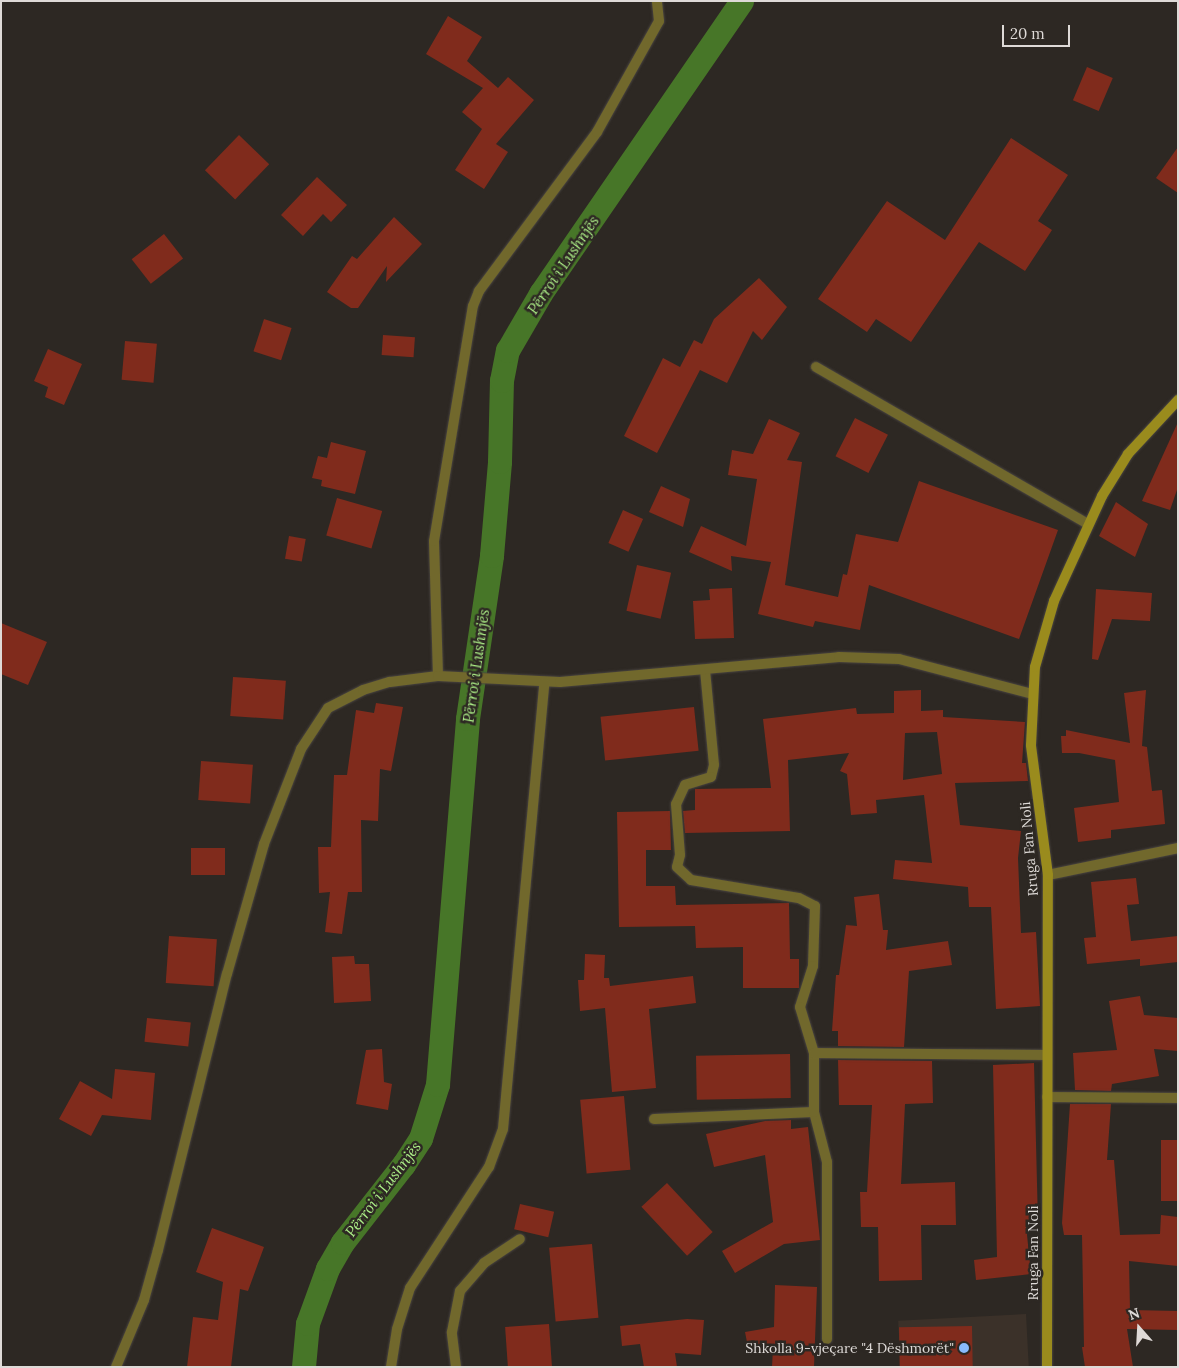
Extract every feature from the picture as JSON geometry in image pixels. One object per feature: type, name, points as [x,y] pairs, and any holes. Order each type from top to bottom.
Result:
[{"type":"main road","name":"Rruga Fan Noli","points":[[1047,1367],[1046,1055],[1048,875],[1031,745],[1032,694],[1042,636],[1070,561],[1088,524],[1128,454],[1178,400]]},
{"type":"street","points":[[443,676],[434,541],[473,306],[479,291],[597,132],[659,21],[657,1]]},
{"type":"street","points":[[816,367],[1088,524]]},
{"type":"street","points":[[116,1367],[141,1308],[158,1250],[227,974],[264,844],[302,749],[315,724],[344,698],[390,682],[443,676],[544,682],[705,670],[789,660],[868,657],[934,667],[1032,694]]},
{"type":"street","points":[[705,670],[714,765],[711,777],[685,785],[676,804],[677,867],[691,880],[799,898],[816,906],[813,966],[800,1007],[814,1053],[814,1112],[827,1162],[827,1339]]},
{"type":"street","points":[[391,1367],[397,1329],[410,1288],[488,1168],[503,1129],[544,682]]},
{"type":"street","points":[[1048,875],[1178,848]]},
{"type":"street","points":[[814,1053],[1046,1055]]},
{"type":"street","points":[[1047,1098],[1178,1098]]},
{"type":"street","points":[[654,1119],[814,1112]]},
{"type":"street","points":[[456,1367],[452,1332],[460,1291],[484,1263],[520,1239]]},
{"type":"shaded area","name":"Shkolla 9-vjeçare \"4 Dëshmorët\"","points":[[1026,1314],[1029,1367],[901,1367],[898,1321]]},
{"type":"building","points":[[448,16],[482,37],[467,61],[498,88],[508,77],[534,100],[496,144],[508,152],[484,189],[455,170],[482,129],[462,112],[483,88],[426,54]]},
{"type":"building","points":[[1087,67],[1113,78],[1099,111],[1073,100]]},
{"type":"building","points":[[239,135],[269,164],[235,199],[205,170]]},
{"type":"building","points":[[1011,138],[1068,175],[1038,221],[1052,230],[1025,271],[979,242],[911,342],[876,319],[867,332],[818,299],[887,201],[945,240]]},
{"type":"building","points":[[1178,147],[1178,193],[1156,178]]},
{"type":"building","points":[[317,177],[347,205],[331,222],[323,214],[303,236],[281,215]]},
{"type":"building","points":[[394,217],[422,244],[386,282],[387,266],[358,308],[351,308],[327,292],[352,256],[357,259]]},
{"type":"building","points":[[164,234],[183,258],[151,284],[132,259]]},
{"type":"building","points":[[759,278],[787,307],[762,340],[753,331],[727,383],[700,370],[657,453],[624,436],[663,358],[680,367],[694,340],[702,344],[714,319]]},
{"type":"building","points":[[264,319],[292,328],[281,360],[253,351]]},
{"type":"building","points":[[383,335],[415,337],[414,357],[382,355]]},
{"type":"building","points":[[125,341],[157,344],[153,383],[122,380]]},
{"type":"building","points":[[48,349],[82,364],[64,405],[45,397],[48,387],[34,381]]},
{"type":"building","points":[[855,418],[888,435],[868,473],[835,456]]},
{"type":"building","points":[[769,419],[800,433],[787,460],[802,462],[785,585],[838,597],[843,574],[847,575],[856,534],[898,542],[919,481],[1058,530],[1019,639],[869,585],[860,630],[815,621],[813,627],[758,614],[771,562],[731,556],[732,571],[689,552],[701,526],[746,546],[757,479],[728,475],[732,450],[753,454]]},
{"type":"building","points":[[1178,422],[1178,487],[1170,510],[1142,501]]},
{"type":"building","points":[[331,442],[366,451],[355,494],[321,486],[322,480],[312,478],[318,456],[327,458]]},
{"type":"building","points":[[661,486],[690,499],[683,527],[649,512]]},
{"type":"building","points":[[337,498],[382,511],[371,548],[326,535]]},
{"type":"building","points":[[1116,502],[1148,524],[1135,557],[1099,536]]},
{"type":"building","points":[[623,510],[643,519],[628,552],[608,543]]},
{"type":"building","points":[[289,536],[306,539],[302,562],[285,559]]},
{"type":"building","points":[[637,565],[671,573],[661,619],[626,611]]},
{"type":"building","points":[[732,588],[734,638],[695,639],[693,601],[710,600],[709,589]]},
{"type":"building","points":[[1096,589],[1152,593],[1150,621],[1112,619],[1098,660],[1092,659]]},
{"type":"building","points":[[1,623],[47,642],[28,685],[1,674]]},
{"type":"building","points":[[233,677],[286,681],[283,720],[230,716]]},
{"type":"building","points":[[921,690],[921,711],[943,710],[943,717],[1025,722],[1022,763],[1026,763],[1028,781],[955,783],[960,825],[1021,831],[1018,858],[1021,933],[1036,932],[1040,1006],[996,1009],[991,907],[969,907],[968,887],[893,879],[895,860],[932,863],[924,795],[876,800],[877,813],[851,815],[847,774],[840,771],[849,753],[788,760],[790,831],[685,833],[683,811],[695,810],[695,789],[771,788],[763,719],[856,708],[857,714],[894,713],[894,691]],"holes":[[[937,732],[942,774],[903,780],[905,733]]]},
{"type":"building","points":[[1146,690],[1142,746],[1147,747],[1152,791],[1162,790],[1165,824],[1111,830],[1111,838],[1078,842],[1074,808],[1119,802],[1115,760],[1079,753],[1062,753],[1061,736],[1066,736],[1066,730],[1130,743],[1124,693]]},
{"type":"building","points":[[376,703],[403,707],[391,771],[380,769],[378,821],[361,820],[362,892],[348,892],[342,934],[325,932],[330,892],[319,893],[318,847],[331,847],[334,775],[347,775],[356,710],[374,713]]},
{"type":"building","points":[[694,707],[699,751],[605,761],[601,717]]},
{"type":"building","points":[[201,761],[253,765],[250,804],[198,800]]},
{"type":"building","points":[[670,811],[671,850],[646,850],[646,886],[675,886],[676,905],[789,903],[790,959],[799,959],[799,988],[743,988],[743,947],[696,948],[695,926],[619,927],[617,812]]},
{"type":"building","points":[[191,848],[225,848],[225,875],[191,875]]},
{"type":"building","points":[[1136,878],[1139,904],[1127,905],[1131,941],[1178,936],[1178,962],[1140,966],[1140,959],[1087,964],[1084,938],[1096,937],[1091,882]]},
{"type":"building","points":[[879,894],[883,930],[888,930],[886,950],[948,941],[952,965],[909,971],[904,1047],[838,1046],[838,1031],[832,1031],[836,975],[839,975],[846,925],[857,926],[854,897]]},
{"type":"building","points":[[169,936],[217,939],[214,986],[166,983]]},
{"type":"building","points":[[585,954],[605,955],[604,978],[609,978],[610,986],[693,976],[696,1003],[649,1009],[656,1088],[612,1092],[605,1008],[580,1011],[578,980],[584,980]]},
{"type":"building","points":[[354,956],[355,964],[369,964],[371,1001],[334,1003],[332,957]]},
{"type":"building","points":[[1140,996],[1144,1015],[1178,1018],[1178,1051],[1154,1049],[1159,1076],[1112,1084],[1111,1091],[1075,1090],[1073,1053],[1117,1050],[1109,1001]]},
{"type":"building","points":[[147,1018],[191,1023],[188,1046],[144,1042]]},
{"type":"building","points":[[382,1049],[384,1082],[392,1084],[388,1110],[356,1104],[366,1050]]},
{"type":"building","points":[[790,1054],[791,1098],[697,1100],[696,1056]]},
{"type":"building","points":[[838,1060],[932,1061],[933,1103],[905,1104],[901,1184],[955,1182],[956,1225],[921,1225],[922,1280],[879,1281],[878,1227],[861,1227],[860,1192],[867,1192],[872,1105],[839,1105]]},
{"type":"building","points":[[1034,1063],[1038,1224],[1026,1225],[1031,1274],[976,1280],[974,1260],[997,1257],[993,1065]]},
{"type":"building","points":[[115,1069],[155,1073],[151,1120],[102,1115],[91,1136],[59,1119],[80,1081],[112,1099]]},
{"type":"building","points":[[624,1096],[630,1170],[587,1174],[580,1100]]},
{"type":"building","points":[[1070,1104],[1111,1104],[1107,1160],[1114,1160],[1120,1235],[1160,1234],[1161,1215],[1178,1217],[1178,1266],[1129,1261],[1130,1310],[1178,1311],[1178,1330],[1127,1329],[1133,1367],[1085,1367],[1082,1347],[1084,1347],[1082,1235],[1064,1235],[1062,1223]]},
{"type":"building","points":[[791,1120],[791,1129],[808,1127],[820,1240],[784,1244],[735,1273],[722,1251],[773,1222],[765,1155],[714,1167],[706,1134],[765,1121]]},
{"type":"building","points":[[1161,1140],[1178,1140],[1178,1201],[1161,1201]]},
{"type":"building","points":[[667,1183],[713,1232],[687,1256],[641,1207]]},
{"type":"building","points":[[520,1204],[554,1212],[548,1237],[514,1229]]},
{"type":"building","points":[[212,1228],[264,1247],[248,1291],[240,1289],[231,1367],[187,1367],[193,1317],[218,1320],[223,1282],[196,1272]]},
{"type":"building","points":[[592,1244],[598,1318],[556,1321],[549,1248]]},
{"type":"building","points":[[775,1285],[817,1287],[814,1367],[772,1367],[773,1348],[749,1352],[745,1332],[774,1327]]},
{"type":"building","points":[[687,1319],[704,1320],[701,1355],[675,1353],[677,1367],[644,1367],[640,1344],[622,1346],[620,1326]]},
{"type":"building","points":[[549,1324],[552,1367],[508,1367],[505,1327]]},
{"type":"building","points":[[972,1326],[973,1367],[900,1367],[899,1327]]},
{"type":"waterway","name":"Përroi i Lushnjës","points":[[304,1367],[308,1324],[328,1269],[343,1243],[404,1165],[421,1139],[438,1085],[468,719],[492,556],[500,462],[502,381],[508,351],[541,294],[742,1]]},
{"type":"place","name":"Shkolla 9-vjeçare \"4 Dëshmorët\"","points":[[964,1348]]}]
